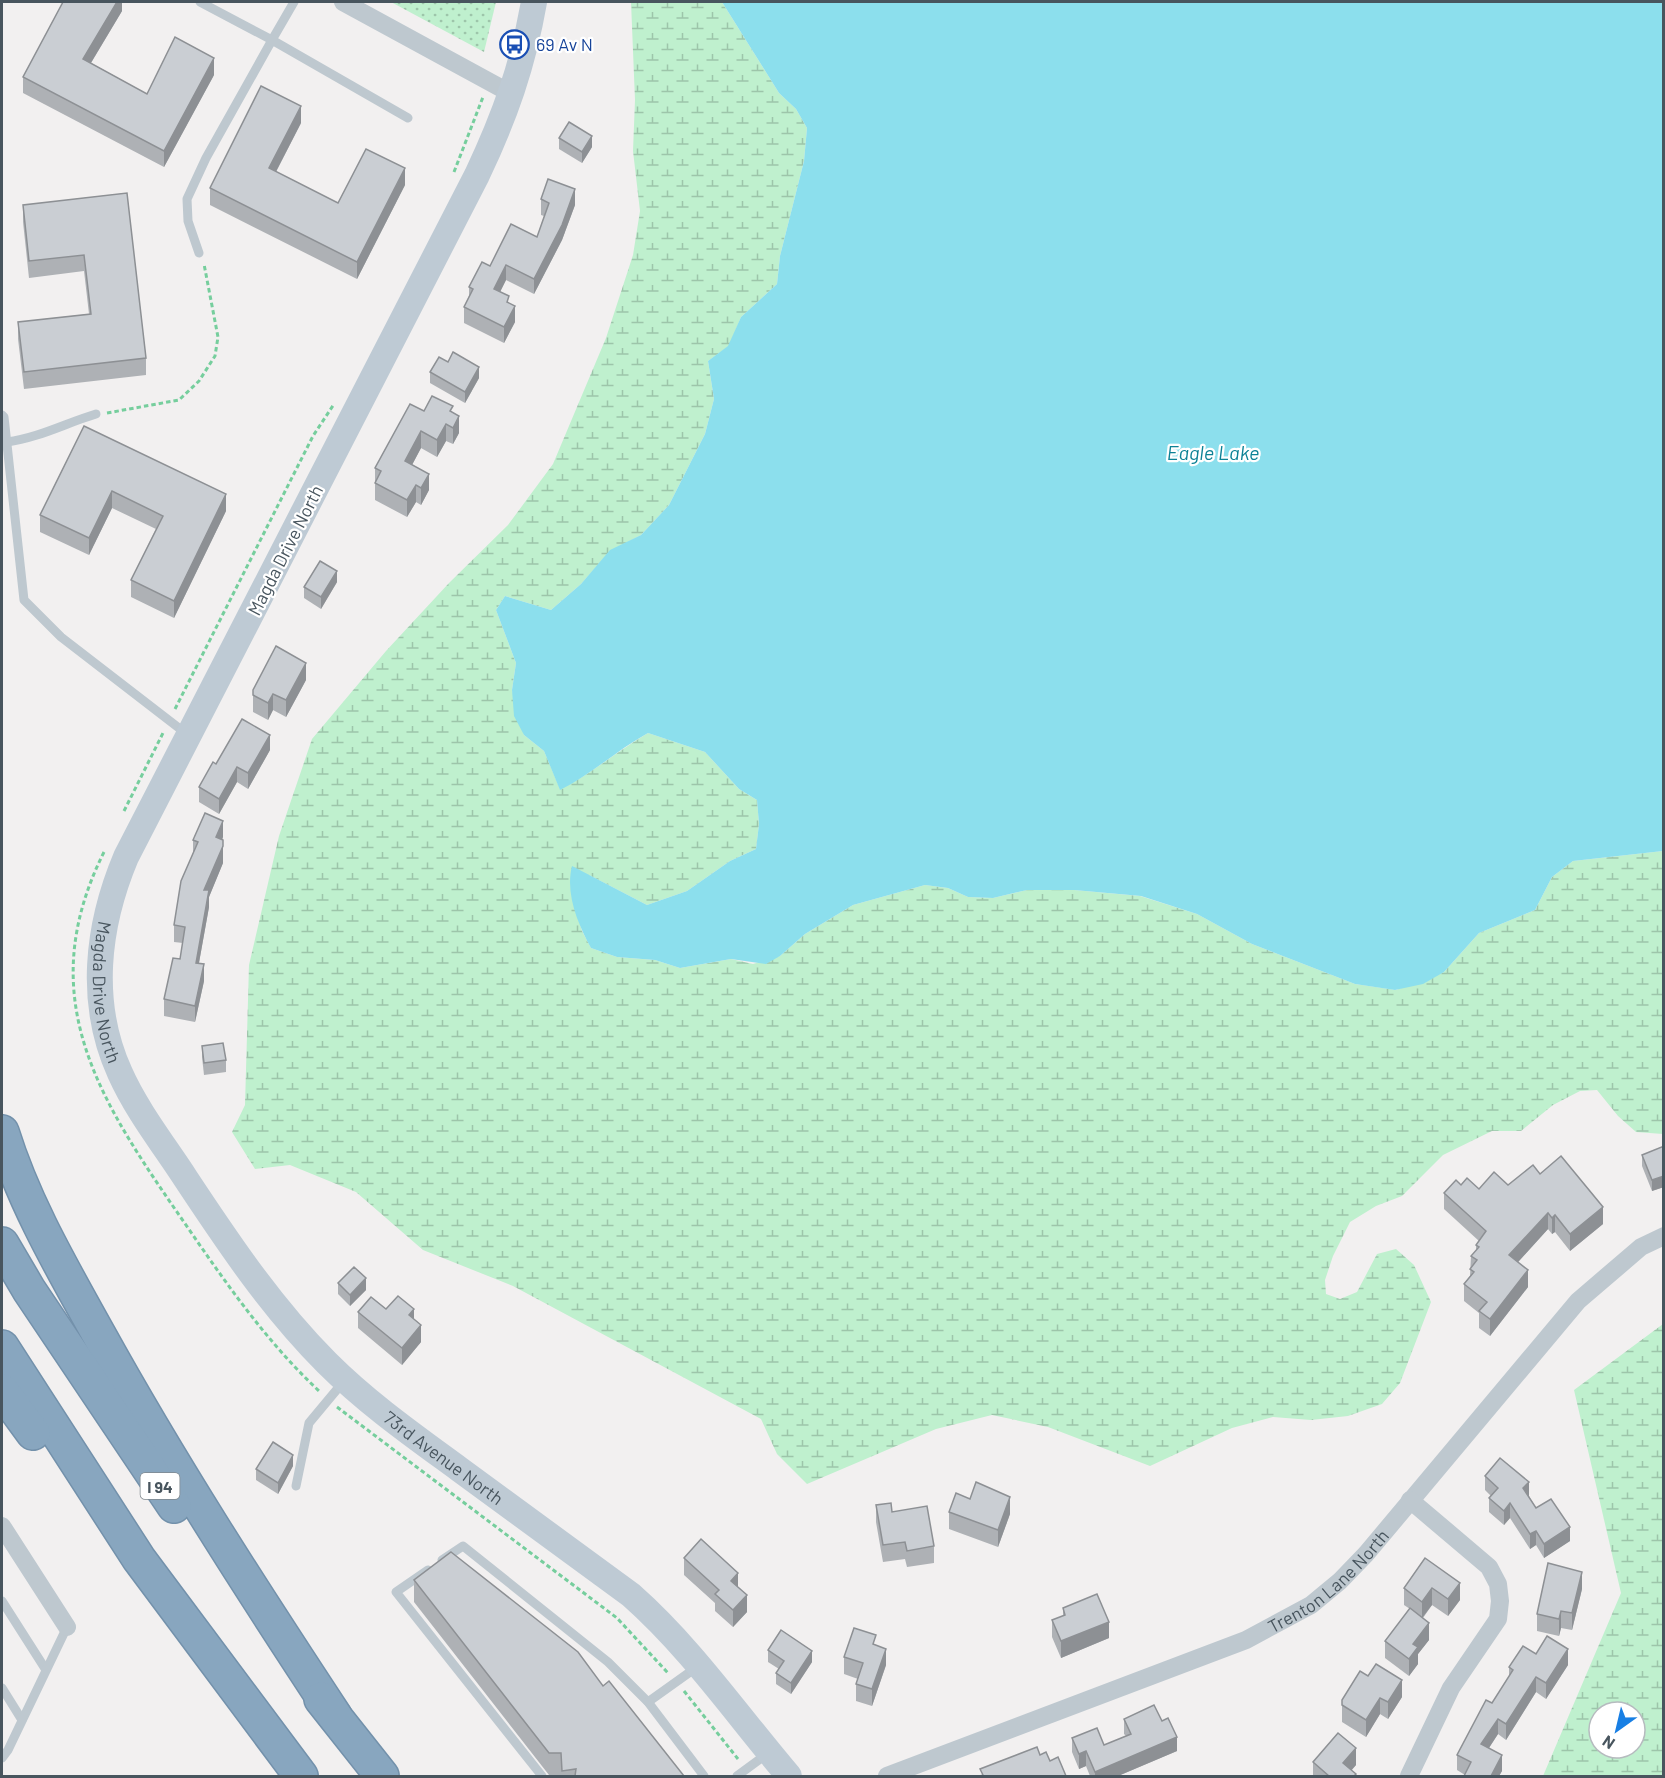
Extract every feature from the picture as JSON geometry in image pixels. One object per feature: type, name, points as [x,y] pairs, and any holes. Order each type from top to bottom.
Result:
[{"type":"highway","points":[[2,1132],[33,1213],[147,1422],[201,1512],[335,1716]]},
{"type":"highway","name":"I 94","points":[[2,1244],[130,1442],[194,1534],[382,1776]]},
{"type":"highway","points":[[2,1347],[133,1550],[202,1647]]},
{"type":"highway","points":[[2,1391],[124,1552],[202,1647],[301,1776]]},
{"type":"street","points":[[343,2],[512,94]]},
{"type":"street","name":"Magda Drive North","points":[[137,1105],[120,1073],[108,1041],[101,1010],[99,952],[112,889],[179,729],[477,175],[512,94],[525,52],[534,2]]},
{"type":"street","name":"73rd Avenue North","points":[[137,1105],[250,1273],[282,1315],[345,1379],[383,1413],[631,1595],[676,1638],[789,1776]]},
{"type":"street","name":"Trenton Lane North","points":[[887,1776],[1246,1640],[1280,1624],[1311,1605],[1340,1581],[1578,1301],[1641,1247],[1664,1236]]},
{"type":"street","points":[[1409,1776],[1451,1688],[1498,1619],[1500,1601],[1498,1584],[1489,1567],[1410,1500]]},
{"type":"street","points":[[2,1526],[68,1627]]},
{"type":"lane","points":[[200,2],[408,117]]},
{"type":"lane","points":[[199,254],[188,221],[187,199],[206,158],[294,2]]},
{"type":"lane","points":[[7,442],[32,438],[53,427],[96,414]]},
{"type":"lane","points":[[2,415],[24,600],[60,637],[179,729]]},
{"type":"lane","points":[[296,1486],[309,1423],[345,1379]]},
{"type":"lane","points":[[542,1776],[396,1592],[464,1546],[608,1662],[648,1702],[704,1776]]},
{"type":"lane","points":[[2,1601],[46,1670]]},
{"type":"lane","points":[[2,1758],[68,1627]]},
{"type":"lane","points":[[648,1702],[675,1680],[699,1665]]},
{"type":"lane","points":[[2,1688],[22,1720]]},
{"type":"lane","points":[[737,1776],[745,1768],[769,1753]]},
{"type":"path","points":[[451,178],[489,82]]},
{"type":"path","points":[[96,414],[179,400],[199,381],[215,356],[218,337],[206,267],[199,254]]},
{"type":"path","points":[[124,812],[179,729],[313,436],[334,403]]},
{"type":"path","points":[[109,842],[78,918],[73,980],[83,1044],[100,1089],[134,1149],[243,1307],[288,1362],[329,1400],[617,1618],[675,1680],[745,1768]]},
{"type":"green space","points":[[391,2],[496,2],[484,52]]},
{"type":"green space","points":[[631,2],[722,2],[779,93],[796,109],[807,128],[804,161],[780,256],[777,284],[741,317],[729,346],[708,361],[714,399],[705,434],[669,505],[641,535],[610,551],[581,584],[551,610],[505,596],[496,610],[516,663],[512,690],[524,735],[544,751],[560,789],[648,733],[705,752],[739,789],[757,800],[759,824],[756,849],[730,861],[687,891],[647,905],[589,875],[572,898],[582,931],[591,948],[617,957],[655,960],[680,968],[731,959],[753,964],[780,956],[805,934],[853,905],[925,885],[948,888],[968,897],[993,898],[1027,890],[1074,890],[1140,896],[1197,914],[1252,944],[1355,984],[1396,990],[1444,972],[1479,933],[1535,910],[1552,877],[1573,861],[1663,851],[1663,1134],[1636,1132],[1618,1116],[1597,1090],[1580,1091],[1553,1105],[1521,1131],[1492,1131],[1443,1155],[1402,1196],[1376,1206],[1350,1222],[1333,1256],[1325,1280],[1326,1294],[1340,1299],[1357,1292],[1377,1254],[1396,1249],[1414,1265],[1431,1302],[1400,1383],[1382,1404],[1348,1416],[1311,1420],[1273,1417],[1232,1428],[1150,1466],[1048,1427],[992,1415],[936,1429],[807,1484],[777,1454],[761,1419],[513,1286],[423,1250],[356,1192],[290,1165],[255,1169],[232,1132],[245,1105],[249,965],[279,836],[312,739],[386,651],[449,583],[508,525],[553,464],[606,338],[633,255],[640,211],[633,151],[635,100]]},
{"type":"green space","points":[[1663,1324],[1663,1776],[1543,1776],[1621,1593],[1574,1390]]},
{"type":"water","name":"Eagle Lake","points":[[722,2],[1663,2],[1663,851],[1573,861],[1552,877],[1535,910],[1479,933],[1444,972],[1423,984],[1395,990],[1355,984],[1252,944],[1197,914],[1141,896],[1074,890],[1027,890],[993,898],[968,897],[948,888],[925,885],[853,905],[805,934],[780,956],[766,964],[731,959],[680,968],[655,960],[617,957],[591,948],[574,908],[570,887],[572,866],[647,905],[687,891],[730,861],[756,849],[759,824],[757,800],[739,789],[705,752],[648,733],[560,790],[544,751],[524,735],[514,716],[512,690],[516,663],[496,610],[505,596],[551,610],[581,584],[610,550],[641,535],[669,505],[705,434],[714,399],[708,361],[728,346],[741,317],[777,284],[780,256],[804,161],[807,128],[796,109],[779,93]]},
{"type":"building","points":[[63,2],[117,2],[83,59],[147,94],[175,37],[214,58],[164,151],[23,77]]},
{"type":"building","points":[[261,86],[301,106],[269,168],[338,203],[366,149],[405,168],[357,262],[210,188]]},
{"type":"building","points":[[569,122],[592,136],[582,152],[559,138]]},
{"type":"building","points":[[548,179],[575,189],[562,225],[534,279],[506,265],[494,289],[509,296],[507,302],[515,306],[504,327],[464,307],[473,289],[469,287],[482,262],[490,266],[511,224],[537,237],[549,203],[541,199]]},
{"type":"building","points":[[127,193],[146,358],[24,372],[18,322],[91,314],[84,255],[29,261],[23,205]]},
{"type":"building","points":[[453,352],[479,367],[465,392],[430,372],[439,357],[448,362]]},
{"type":"building","points":[[432,396],[453,406],[450,411],[459,416],[453,428],[446,424],[437,440],[421,431],[405,461],[429,474],[421,488],[416,485],[407,500],[375,483],[381,471],[375,468],[410,404],[424,411]]},
{"type":"building","points":[[84,426],[226,494],[174,601],[131,580],[163,516],[112,491],[89,538],[40,515]]},
{"type":"building","points":[[320,561],[337,571],[321,597],[304,587]]},
{"type":"building","points":[[276,646],[306,663],[286,700],[273,694],[268,703],[253,695],[253,690]]},
{"type":"building","points":[[242,719],[270,735],[248,773],[237,767],[219,799],[199,787],[213,762],[216,764]]},
{"type":"building","points":[[205,813],[223,821],[216,837],[223,840],[223,846],[204,890],[209,890],[196,963],[204,964],[195,1006],[164,999],[173,958],[180,959],[185,927],[174,925],[181,881],[198,842],[193,840]]},
{"type":"building","points":[[223,1043],[226,1060],[204,1063],[202,1046]]},
{"type":"building","points":[[1664,1146],[1664,1176],[1652,1180],[1642,1155]]},
{"type":"building","points":[[1561,1156],[1603,1207],[1570,1234],[1555,1215],[1552,1218],[1548,1213],[1509,1255],[1528,1270],[1490,1319],[1479,1311],[1487,1302],[1464,1284],[1474,1272],[1470,1269],[1477,1260],[1471,1256],[1479,1247],[1476,1245],[1486,1231],[1444,1193],[1456,1180],[1461,1185],[1467,1178],[1479,1189],[1494,1172],[1508,1185],[1533,1165],[1540,1174]]},
{"type":"building","points":[[354,1267],[366,1278],[350,1295],[338,1283]]},
{"type":"building","points":[[398,1296],[414,1309],[409,1315],[421,1325],[402,1348],[358,1312],[371,1297],[386,1309]]},
{"type":"building","points":[[273,1442],[293,1455],[278,1483],[256,1469]]},
{"type":"building","points":[[1500,1458],[1529,1482],[1523,1488],[1536,1508],[1551,1499],[1570,1527],[1544,1544],[1536,1531],[1530,1534],[1510,1503],[1504,1511],[1489,1498],[1498,1488],[1485,1476]]},
{"type":"building","points":[[976,1482],[1010,1497],[998,1530],[949,1512],[956,1493],[970,1499]]},
{"type":"building","points":[[891,1503],[892,1512],[927,1506],[934,1546],[907,1551],[905,1542],[883,1545],[876,1505]]},
{"type":"building","points":[[701,1539],[738,1573],[731,1581],[747,1595],[733,1610],[715,1594],[719,1590],[684,1558]]},
{"type":"building","points":[[451,1552],[578,1652],[603,1686],[609,1681],[684,1776],[575,1776],[576,1769],[562,1771],[561,1753],[549,1753],[414,1580]]},
{"type":"building","points":[[1425,1558],[1460,1583],[1448,1599],[1432,1588],[1422,1602],[1404,1588]]},
{"type":"building","points":[[1548,1563],[1582,1572],[1572,1613],[1561,1611],[1559,1619],[1537,1614]]},
{"type":"building","points":[[1097,1594],[1109,1622],[1061,1641],[1052,1620],[1065,1615],[1063,1608]]},
{"type":"building","points":[[1410,1608],[1429,1623],[1413,1644],[1418,1647],[1409,1659],[1385,1641]]},
{"type":"building","points":[[854,1628],[876,1635],[873,1644],[886,1649],[872,1689],[856,1684],[863,1663],[844,1657]]},
{"type":"building","points":[[781,1630],[812,1651],[791,1683],[776,1673],[784,1661],[768,1650]]},
{"type":"building","points":[[1547,1636],[1568,1649],[1546,1683],[1536,1677],[1506,1724],[1498,1719],[1481,1744],[1502,1755],[1491,1776],[1464,1776],[1471,1762],[1457,1755],[1486,1700],[1492,1703],[1513,1670],[1509,1667],[1523,1646],[1536,1654]]},
{"type":"building","points":[[1376,1664],[1402,1680],[1388,1702],[1380,1698],[1366,1720],[1342,1705],[1342,1700],[1360,1671],[1368,1676]]},
{"type":"building","points":[[1154,1705],[1162,1721],[1168,1718],[1177,1737],[1095,1772],[1086,1751],[1079,1754],[1072,1738],[1097,1728],[1104,1745],[1131,1734],[1124,1719]]},
{"type":"building","points":[[1338,1733],[1356,1748],[1343,1763],[1356,1774],[1354,1776],[1329,1776],[1313,1762]]},
{"type":"building","points":[[1037,1747],[1040,1755],[1046,1752],[1050,1761],[1058,1757],[1066,1776],[980,1776],[983,1775],[980,1769]]},
{"type":"place","name":"69 Av N","points":[[515,44]]}]
